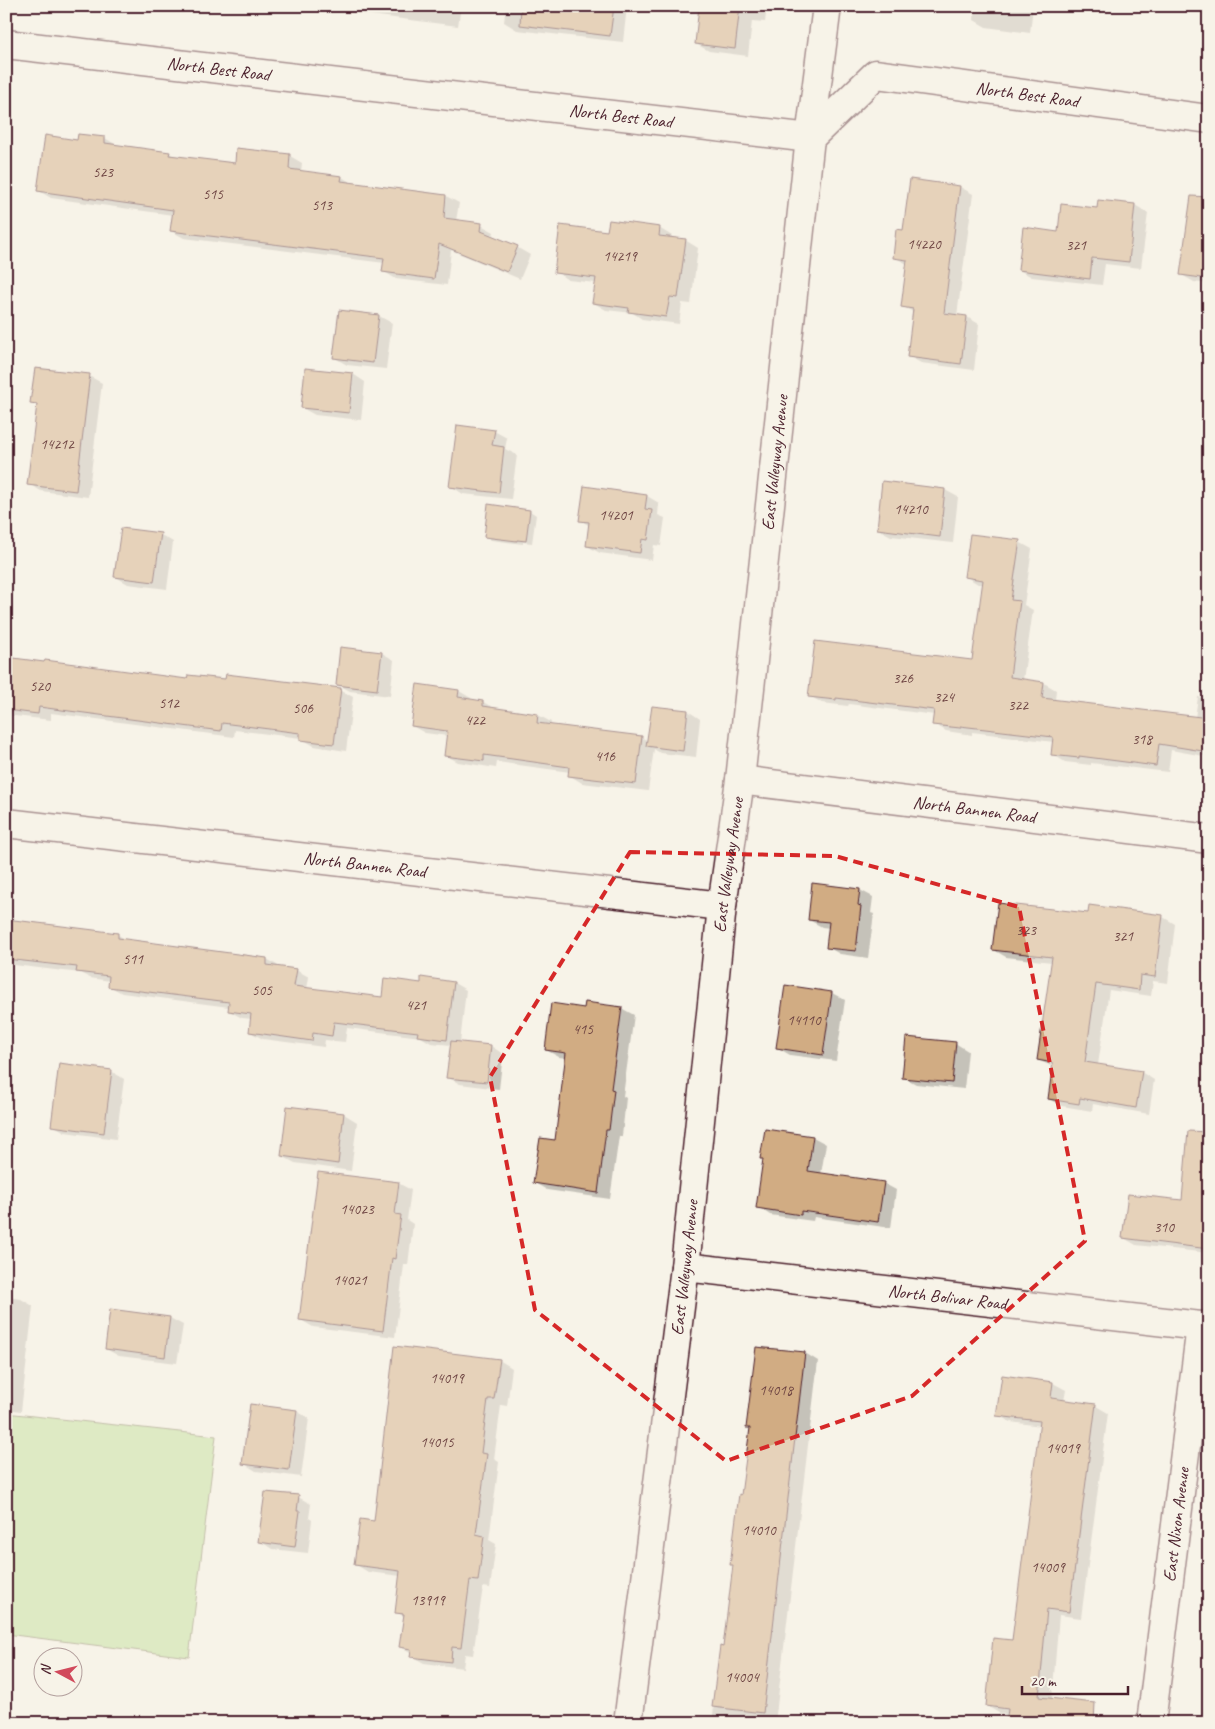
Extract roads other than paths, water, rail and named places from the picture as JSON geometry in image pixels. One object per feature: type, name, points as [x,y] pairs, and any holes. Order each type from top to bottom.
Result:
[{"type":"street","name":"East Valleyway Avenue","points":[[628,1723],[685,1267],[722,906],[740,780],[810,138],[827,6]]},
{"type":"street","name":"North Best Road","points":[[6,44],[810,138],[876,74],[1209,119]]},
{"type":"street","name":"North Bannen Road","points":[[740,780],[1209,838]]},
{"type":"street","name":"North Bannen Road","points":[[6,823],[722,906]]},
{"type":"street","name":"North Bolivar Road","points":[[685,1267],[1205,1326]]},
{"type":"street","name":"East Nixon Avenue","points":[[1151,1723],[1205,1326]]}]
